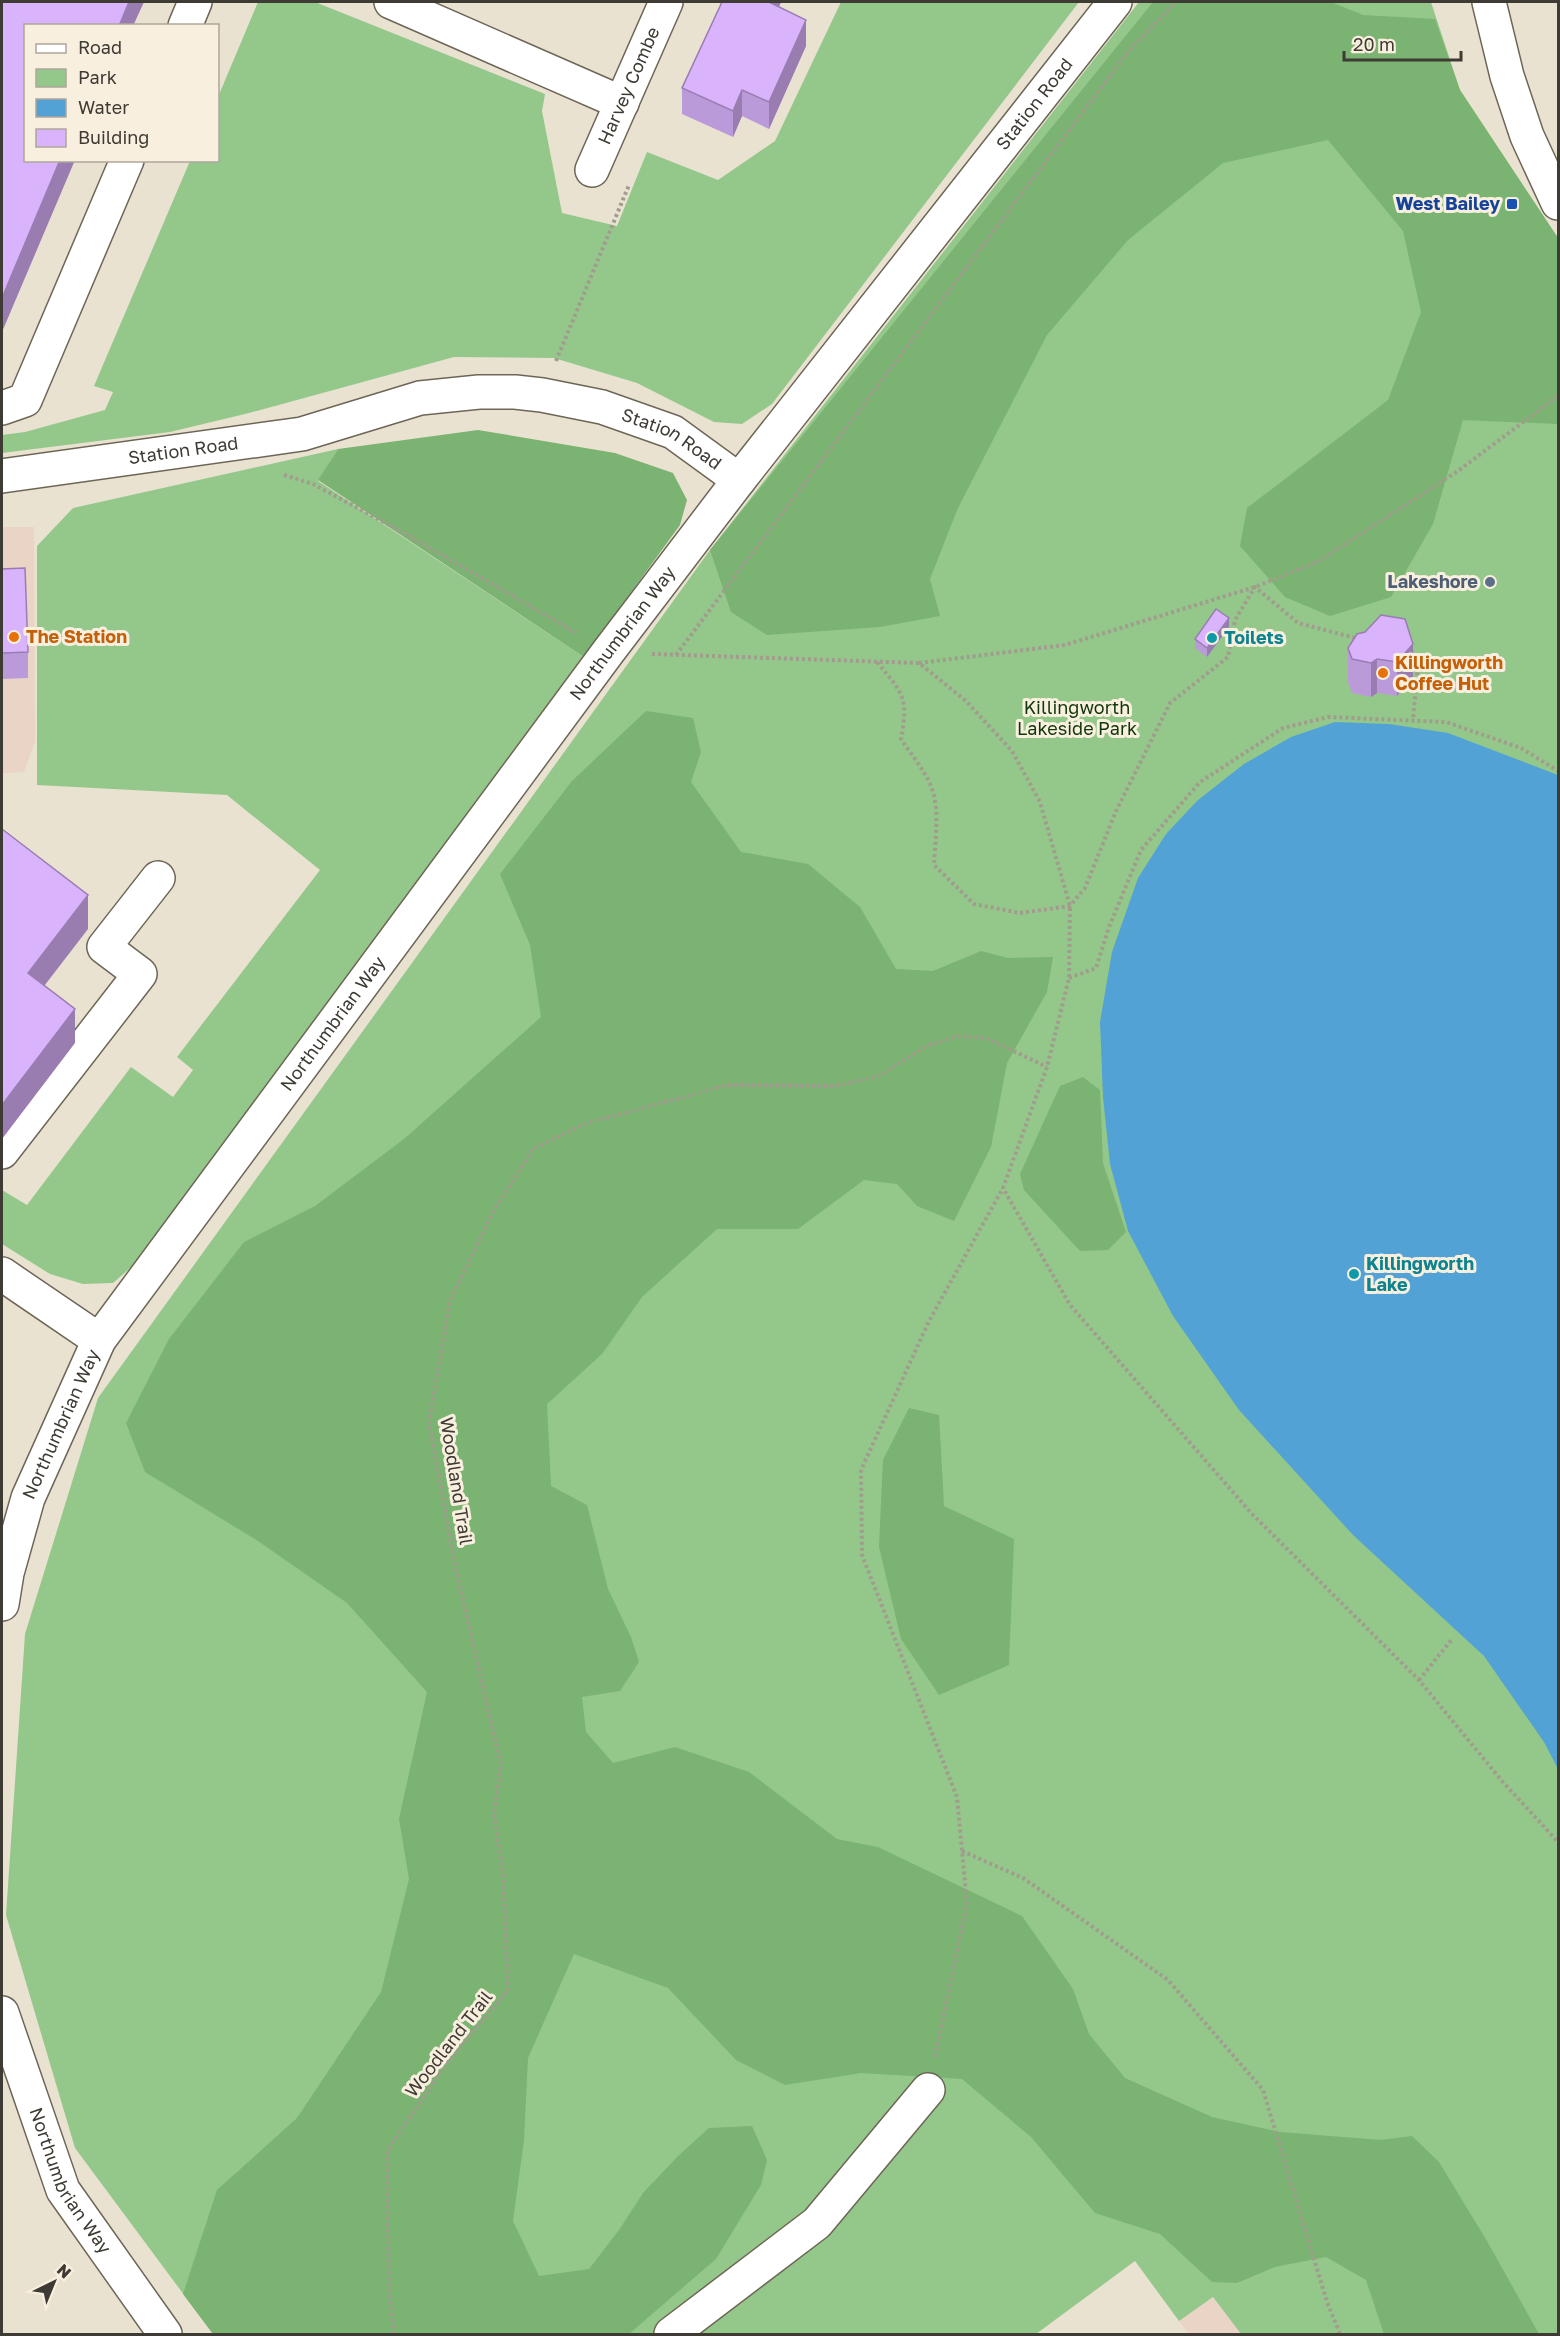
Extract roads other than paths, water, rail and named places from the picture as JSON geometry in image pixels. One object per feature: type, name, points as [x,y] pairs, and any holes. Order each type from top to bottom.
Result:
[{"type":"street","points":[[186,24],[195,2]]},
{"type":"street","points":[[391,2],[622,103]]},
{"type":"street","name":"Harvey Combe","points":[[592,170],[666,2]]},
{"type":"street","name":"Station Road","points":[[2,476],[302,434],[420,398],[479,392],[542,395],[602,407],[673,432],[739,480],[1115,2]]},
{"type":"street","points":[[1489,2],[1507,76],[1527,136],[1558,204]]},
{"type":"street","points":[[2,408],[25,400],[126,162]]},
{"type":"street","name":"Northumbrian Way","points":[[2,1604],[7,1573],[28,1498],[99,1340],[608,652],[739,480]]},
{"type":"street","points":[[2,1152],[140,974],[104,947],[158,878]]},
{"type":"street","points":[[2,1274],[99,1340]]},
{"type":"street","name":"Northumbrian Way","points":[[2,2013],[63,2190],[165,2334]]},
{"type":"street","points":[[671,2334],[817,2223],[928,2090]]},
{"type":"water","name":"Killingworth Lake","points":[[1335,722],[1389,724],[1448,733],[1558,775],[1558,1769],[1544,1742],[1484,1656],[1353,1535],[1239,1410],[1173,1316],[1128,1231],[1110,1164],[1103,1097],[1100,1022],[1112,952],[1138,878],[1166,834],[1198,800],[1244,764],[1291,737]]},
{"type":"place","name":"West Bailey","points":[[1512,204]]},
{"type":"place","name":"Lakeshore","points":[[1490,582]]},
{"type":"place","name":"The Station","points":[[14,637]]},
{"type":"place","name":"Toilets","points":[[1212,638]]},
{"type":"place","name":"Killingworth Coffee Hut","points":[[1383,673]]},
{"type":"place","name":"Killingworth Lake","points":[[1354,1274]]},
{"type":"park label","name":"Killingworth Lakeside Park","points":[[1077,718]]}]
